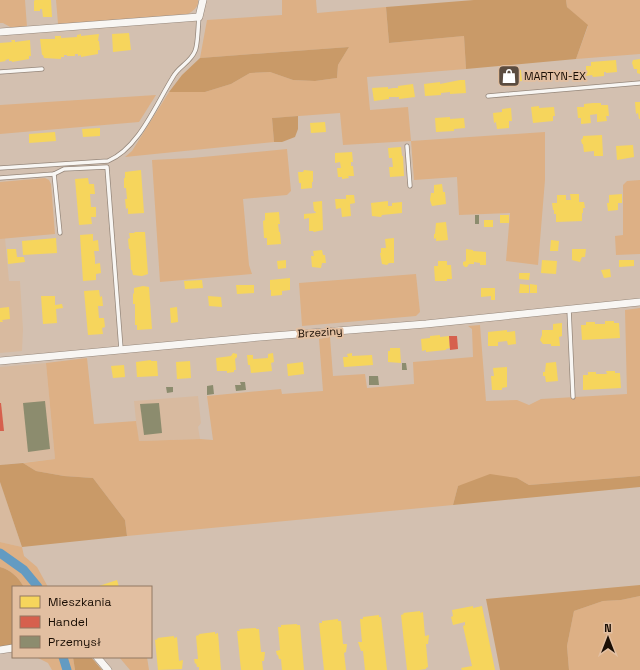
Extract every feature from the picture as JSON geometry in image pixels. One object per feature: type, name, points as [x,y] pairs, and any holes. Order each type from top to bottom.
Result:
[{"type":"street","points":[[0,32],[199,17],[204,0]]},
{"type":"street","name":"Brzeziny","points":[[0,361],[121,349],[426,324],[640,302]]},
{"type":"street","points":[[0,650],[12,648]]},
{"type":"street","points":[[98,658],[108,670]]},
{"type":"lane","points":[[0,168],[108,162],[117,158],[128,149],[154,112],[174,75],[195,51],[199,17]]},
{"type":"lane","points":[[0,72],[42,69]]},
{"type":"lane","points":[[488,96],[640,83]]},
{"type":"lane","points":[[407,146],[410,186]]},
{"type":"lane","points":[[0,178],[54,174],[64,169],[107,167],[121,349]]},
{"type":"lane","points":[[54,174],[60,233]]},
{"type":"lane","points":[[569,309],[573,397]]},
{"type":"shaded area","points":[[0,0],[25,0],[27,27],[12,28],[0,23]]},
{"type":"shaded area","points":[[56,0],[198,0],[198,5],[188,14],[58,24]]},
{"type":"shaded area","points":[[282,0],[316,0],[317,13],[386,7],[389,43],[464,36],[466,69],[367,77],[370,110],[408,107],[411,141],[343,145],[340,113],[272,118],[274,142],[125,157],[132,151],[169,92],[205,92],[231,84],[250,73],[270,72],[293,80],[315,81],[337,78],[338,65],[349,47],[200,58],[207,20],[282,15]]},
{"type":"shaded area","points":[[474,0],[566,0],[567,7],[588,25],[576,59],[466,69],[464,36],[389,43],[386,7]]},
{"type":"shaded area","points":[[566,0],[640,0],[640,54],[576,59],[588,26],[567,7]]},
{"type":"shaded area","points":[[349,47],[338,65],[337,78],[315,81],[293,80],[270,72],[250,73],[231,84],[205,92],[169,92],[182,75],[200,58]]},
{"type":"shaded area","points":[[156,95],[139,122],[0,134],[0,105]]},
{"type":"shaded area","points":[[298,116],[298,129],[295,137],[282,142],[274,142],[272,118]]},
{"type":"shaded area","points":[[545,132],[545,180],[538,265],[506,261],[510,213],[459,215],[457,177],[414,180],[411,141]]},
{"type":"shaded area","points":[[287,149],[291,191],[287,195],[243,199],[249,265],[252,274],[160,282],[152,160],[192,158]]},
{"type":"shaded area","points":[[45,178],[49,180],[51,184],[55,234],[0,239],[0,182]]},
{"type":"shaded area","points":[[640,180],[640,254],[616,255],[615,236],[623,235],[623,185],[627,181]]},
{"type":"shaded area","points":[[5,238],[9,281],[20,281],[23,329],[22,351],[0,353],[0,239]]},
{"type":"shaded area","points":[[416,274],[420,312],[416,316],[302,326],[299,283]]},
{"type":"shaded area","points":[[640,308],[640,476],[529,485],[517,478],[458,486],[453,505],[127,536],[125,520],[93,478],[64,476],[36,471],[23,463],[55,459],[46,363],[87,358],[94,424],[136,421],[139,441],[213,440],[207,396],[281,389],[282,394],[323,391],[319,339],[330,337],[333,376],[365,374],[367,388],[414,384],[413,362],[473,357],[472,329],[468,326],[480,325],[486,401],[517,400],[529,405],[541,399],[627,394],[625,310]]},
{"type":"shaded area","points":[[46,363],[55,459],[0,465],[0,367]]},
{"type":"shaded area","points":[[198,396],[201,423],[198,427],[200,439],[138,441],[134,401]]},
{"type":"shaded area","points":[[23,463],[36,471],[64,476],[93,478],[125,520],[127,536],[22,547],[0,482],[0,465]]},
{"type":"shaded area","points":[[490,474],[517,478],[529,485],[640,476],[640,487],[453,505],[458,486]]},
{"type":"shaded area","points":[[0,482],[22,547],[0,542]]},
{"type":"shaded area","points":[[0,542],[22,547],[24,556],[37,567],[47,586],[23,586],[14,574],[0,567]]},
{"type":"shaded area","points":[[0,567],[14,574],[23,586],[12,586],[12,645],[0,648]]},
{"type":"shaded area","points":[[640,585],[640,596],[621,600],[603,601],[574,611],[567,646],[569,670],[500,670],[486,599]]},
{"type":"shaded area","points":[[640,596],[640,670],[569,670],[567,646],[574,611],[603,601],[621,600]]},
{"type":"shaded area","points":[[38,658],[73,658],[75,670],[52,670],[48,663]]},
{"type":"shaded area","points":[[73,658],[92,658],[102,670],[75,670]]},
{"type":"shaded area","points":[[120,658],[147,658],[149,670],[130,670]]},
{"type":"building: Mieszkania","points":[[35,0],[51,0],[52,17],[43,17],[42,9],[40,9],[40,11],[34,11]]},
{"type":"building: Mieszkania","points":[[129,33],[131,50],[113,52],[112,34]]},
{"type":"building: Mieszkania","points":[[81,34],[81,36],[99,34],[98,41],[100,50],[98,50],[98,54],[81,57],[81,55],[78,56],[78,54],[75,54],[75,56],[64,55],[61,59],[44,58],[42,55],[40,39],[55,39],[55,36],[61,36],[61,38],[77,37],[77,35]]},
{"type":"building: Mieszkania","points":[[11,40],[15,40],[15,42],[30,40],[31,56],[29,56],[29,59],[12,62],[9,61],[9,59],[0,62],[0,43],[12,42]]},
{"type":"building: Mieszkania","points":[[640,59],[640,74],[637,73],[637,69],[634,69],[632,63],[633,60]]},
{"type":"building: Mieszkania","points":[[616,60],[617,72],[604,72],[604,76],[586,76],[586,66],[591,66],[591,62]]},
{"type":"building: Mieszkania","points":[[521,70],[522,81],[499,84],[498,72]]},
{"type":"building: Mieszkania","points":[[465,80],[466,93],[450,94],[450,92],[441,93],[441,95],[425,96],[424,84],[440,82],[440,84]]},
{"type":"building: Mieszkania","points":[[413,84],[415,97],[399,99],[399,97],[389,97],[389,99],[374,101],[372,88],[388,87],[388,89]]},
{"type":"building: Mieszkania","points":[[635,102],[640,102],[640,119],[638,113],[636,114]]},
{"type":"building: Mieszkania","points":[[593,103],[608,105],[609,116],[606,116],[607,121],[597,122],[597,114],[590,115],[591,123],[581,124],[581,118],[578,118],[577,107],[584,107],[584,104]]},
{"type":"building: Mieszkania","points":[[539,106],[539,108],[554,107],[555,116],[553,116],[553,121],[533,123],[531,107]]},
{"type":"building: Mieszkania","points":[[511,108],[512,121],[509,121],[509,128],[497,129],[496,122],[494,123],[493,113],[502,112],[502,109]]},
{"type":"building: Mieszkania","points":[[450,117],[450,119],[464,118],[465,128],[454,129],[454,131],[436,132],[435,118]]},
{"type":"building: Mieszkania","points":[[325,122],[326,132],[311,133],[310,123]]},
{"type":"building: Mieszkania","points":[[100,128],[100,136],[83,137],[82,129]]},
{"type":"building: Mieszkania","points":[[55,132],[56,141],[29,143],[29,134]]},
{"type":"building: Mieszkania","points":[[602,135],[603,156],[594,156],[594,151],[584,152],[581,140],[583,136]]},
{"type":"building: Mieszkania","points":[[633,145],[634,157],[617,160],[616,146]]},
{"type":"building: Mieszkania","points":[[401,147],[404,176],[390,177],[389,167],[393,167],[392,158],[389,158],[388,148]]},
{"type":"building: Mieszkania","points":[[352,152],[353,162],[351,162],[351,166],[353,166],[354,176],[348,176],[349,178],[342,179],[342,177],[338,177],[337,168],[341,168],[340,162],[335,163],[335,153]]},
{"type":"building: Mieszkania","points":[[141,170],[144,213],[128,214],[125,199],[127,199],[126,188],[124,188],[125,172]]},
{"type":"building: Mieszkania","points":[[304,170],[313,171],[312,188],[301,189],[298,172],[303,172]]},
{"type":"building: Mieszkania","points":[[88,178],[89,184],[94,184],[95,194],[90,194],[91,207],[96,207],[96,217],[91,217],[92,224],[79,225],[75,179]]},
{"type":"building: Mieszkania","points":[[442,184],[443,192],[445,192],[446,204],[432,206],[430,200],[431,193],[434,193],[434,185]]},
{"type":"building: Mieszkania","points":[[570,194],[579,194],[579,202],[584,202],[585,208],[583,208],[582,221],[556,222],[556,214],[554,214],[552,203],[557,203],[557,195],[566,195],[566,200],[571,200]]},
{"type":"building: Mieszkania","points":[[622,194],[622,203],[618,203],[618,210],[608,211],[607,203],[609,203],[609,195]]},
{"type":"building: Mieszkania","points":[[346,195],[354,195],[355,203],[350,204],[351,216],[342,217],[341,208],[336,209],[335,199],[346,199]]},
{"type":"building: Mieszkania","points":[[322,201],[323,230],[314,232],[309,231],[309,218],[304,219],[304,214],[316,213],[314,211],[313,202]]},
{"type":"building: Mieszkania","points":[[388,201],[388,206],[392,206],[392,203],[402,202],[402,213],[382,215],[381,217],[372,216],[371,203]]},
{"type":"building: Mieszkania","points":[[279,212],[280,224],[278,224],[281,244],[267,245],[267,238],[264,238],[263,221],[265,220],[265,213]]},
{"type":"building: Mieszkania","points":[[500,215],[509,215],[509,223],[500,223]]},
{"type":"building: Mieszkania","points":[[484,220],[493,220],[493,227],[484,227]]},
{"type":"building: Mieszkania","points":[[446,222],[448,240],[436,241],[436,238],[434,239],[434,234],[436,223]]},
{"type":"building: Mieszkania","points":[[134,232],[145,232],[148,274],[142,276],[133,275],[131,270],[128,239],[130,238],[129,233],[135,233]]},
{"type":"building: Mieszkania","points":[[93,234],[93,241],[98,240],[99,251],[94,251],[95,264],[100,263],[101,273],[96,274],[96,280],[83,281],[80,235]]},
{"type":"building: Mieszkania","points":[[56,238],[57,253],[23,255],[22,241]]},
{"type":"building: Mieszkania","points":[[394,238],[394,263],[389,263],[387,265],[382,264],[380,253],[381,248],[386,248],[385,239]]},
{"type":"building: Mieszkania","points":[[551,240],[559,241],[558,251],[550,251]]},
{"type":"building: Mieszkania","points":[[7,249],[16,249],[17,257],[24,257],[25,262],[8,264]]},
{"type":"building: Mieszkania","points":[[466,249],[486,252],[486,265],[480,265],[480,263],[474,262],[474,264],[469,264],[465,267],[463,262],[466,261]]},
{"type":"building: Mieszkania","points":[[572,249],[586,249],[585,257],[582,257],[580,262],[572,260]]},
{"type":"building: Mieszkania","points":[[322,250],[323,255],[325,255],[326,263],[322,263],[321,268],[312,267],[311,256],[314,256],[313,251]]},
{"type":"building: Mieszkania","points":[[286,260],[286,268],[278,269],[277,261]]},
{"type":"building: Mieszkania","points":[[542,260],[557,261],[556,274],[541,273]]},
{"type":"building: Mieszkania","points":[[619,260],[634,260],[634,266],[619,267]]},
{"type":"building: Mieszkania","points":[[438,261],[447,261],[447,265],[451,265],[452,279],[447,279],[447,281],[435,281],[434,266],[438,266]]},
{"type":"building: Mieszkania","points":[[610,269],[611,277],[604,278],[601,270]]},
{"type":"building: Mieszkania","points":[[519,273],[530,273],[529,280],[519,279]]},
{"type":"building: Mieszkania","points":[[290,278],[290,290],[282,291],[282,295],[271,296],[270,280]]},
{"type":"building: Mieszkania","points":[[202,280],[203,288],[185,289],[184,281]]},
{"type":"building: Mieszkania","points":[[520,284],[529,285],[529,293],[519,293]]},
{"type":"building: Mieszkania","points":[[530,284],[537,285],[537,293],[530,293]]},
{"type":"building: Mieszkania","points":[[236,285],[254,285],[254,293],[237,294]]},
{"type":"building: Mieszkania","points":[[143,286],[149,287],[152,329],[137,330],[137,325],[135,325],[135,304],[133,304],[133,294],[134,288]]},
{"type":"building: Mieszkania","points":[[481,288],[495,288],[495,300],[491,300],[491,296],[481,297]]},
{"type":"building: Mieszkania","points":[[99,290],[100,297],[102,296],[103,306],[98,306],[99,318],[104,318],[105,327],[102,328],[103,334],[88,335],[84,291]]},
{"type":"building: Mieszkania","points":[[41,296],[55,296],[55,305],[62,304],[63,308],[56,309],[57,323],[43,324]]},
{"type":"building: Mieszkania","points":[[208,296],[221,297],[222,307],[209,306]]},
{"type":"building: Mieszkania","points":[[9,307],[10,319],[2,320],[3,322],[0,322],[0,308]]},
{"type":"building: Mieszkania","points":[[177,307],[178,322],[171,323],[170,308]]},
{"type":"building: Mieszkania","points":[[605,321],[614,321],[614,323],[619,323],[620,338],[582,340],[581,325],[586,325],[586,322],[605,324]]},
{"type":"building: Mieszkania","points":[[562,323],[562,336],[559,337],[560,346],[543,344],[540,340],[542,330],[553,330],[553,324]]},
{"type":"building: Mieszkania","points":[[507,330],[507,332],[515,331],[516,344],[508,345],[507,341],[498,342],[498,346],[488,346],[488,332]]},
{"type":"building: Mieszkania","points":[[440,335],[440,337],[449,336],[450,348],[446,350],[422,351],[421,339]]},
{"type":"building: Mieszkania","points":[[390,348],[400,348],[401,363],[388,362],[388,351],[390,351]]},
{"type":"building: Mieszkania","points":[[233,353],[237,354],[235,359],[236,370],[234,370],[234,372],[227,373],[227,371],[217,371],[216,358],[231,356]]},
{"type":"building: Mieszkania","points":[[273,353],[274,362],[271,363],[272,371],[251,373],[247,355],[253,355],[253,359],[268,358],[268,354]]},
{"type":"building: Mieszkania","points":[[352,353],[352,356],[372,355],[373,365],[344,367],[343,357],[348,357],[347,354]]},
{"type":"building: Mieszkania","points":[[151,360],[157,361],[158,376],[137,377],[136,362]]},
{"type":"building: Mieszkania","points":[[190,361],[191,378],[177,379],[176,362]]},
{"type":"building: Mieszkania","points":[[303,362],[304,374],[288,376],[287,364]]},
{"type":"building: Mieszkania","points":[[556,362],[558,381],[546,382],[543,372],[545,372],[546,363]]},
{"type":"building: Mieszkania","points":[[124,365],[125,377],[113,378],[111,366]]},
{"type":"building: Mieszkania","points":[[507,367],[507,387],[502,388],[502,390],[492,390],[491,376],[494,376],[493,368]]},
{"type":"building: Mieszkania","points":[[606,371],[615,371],[615,373],[620,373],[621,388],[583,390],[583,375],[588,375],[588,372],[607,374]]},
{"type":"building: Mieszkania","points":[[117,580],[119,586],[99,586]]},
{"type":"building: Mieszkania","points":[[473,606],[473,608],[482,606],[495,670],[462,670],[461,668],[472,666],[463,626],[465,625],[465,622],[453,625],[451,617],[453,616],[452,610]]},
{"type":"building: Mieszkania","points":[[420,611],[420,613],[423,612],[425,636],[429,635],[428,644],[426,644],[428,667],[426,669],[419,670],[407,670],[401,615],[404,614],[403,613]]},
{"type":"building: Mieszkania","points":[[379,615],[379,617],[381,617],[387,670],[365,670],[363,651],[361,651],[358,642],[362,642],[360,619],[363,619],[363,617]]},
{"type":"building: Mieszkania","points":[[338,619],[338,621],[341,621],[343,644],[347,644],[346,652],[344,653],[346,670],[324,670],[319,623],[322,623],[322,621]]},
{"type":"building: Mieszkania","points":[[281,625],[300,625],[304,670],[282,670],[281,659],[279,659],[276,651],[280,650],[278,627],[281,627]]},
{"type":"building: Mieszkania","points":[[239,629],[259,629],[261,652],[265,652],[264,661],[262,661],[263,670],[241,670],[237,631],[240,631]]},
{"type":"building: Mieszkania","points":[[215,632],[215,634],[218,633],[221,670],[199,670],[199,667],[197,667],[196,663],[195,664],[194,659],[198,659],[196,636],[199,634]]},
{"type":"building: Mieszkania","points":[[174,636],[174,638],[177,637],[179,661],[183,660],[182,669],[158,670],[155,640],[158,639],[157,638]]},
{"type":"building: Handel","points":[[449,336],[457,336],[458,349],[450,350]]},
{"type":"building: Handel","points":[[1,403],[4,431],[0,431]]},
{"type":"building: Przemysł","points":[[475,215],[479,215],[479,224],[475,224]]},
{"type":"building: Przemysł","points":[[402,363],[406,363],[407,370],[402,370]]},
{"type":"building: Przemysł","points":[[369,376],[378,376],[379,385],[369,385]]},
{"type":"building: Przemysł","points":[[240,382],[245,382],[246,390],[236,391],[235,385],[241,385]]},
{"type":"building: Przemysł","points":[[213,385],[214,394],[207,395],[207,386]]},
{"type":"building: Przemysł","points":[[166,387],[173,387],[173,392],[167,393]]},
{"type":"building: Przemysł","points":[[45,401],[50,449],[28,452],[23,403]]},
{"type":"building: Przemysł","points":[[159,403],[162,433],[144,435],[140,404]]},
{"type":"waterway","points":[[0,553],[24,570],[37,586]]},
{"type":"waterway","points":[[63,658],[67,670]]},
{"type":"place","name":"MARTYN-EX","points":[[509,76]]}]
